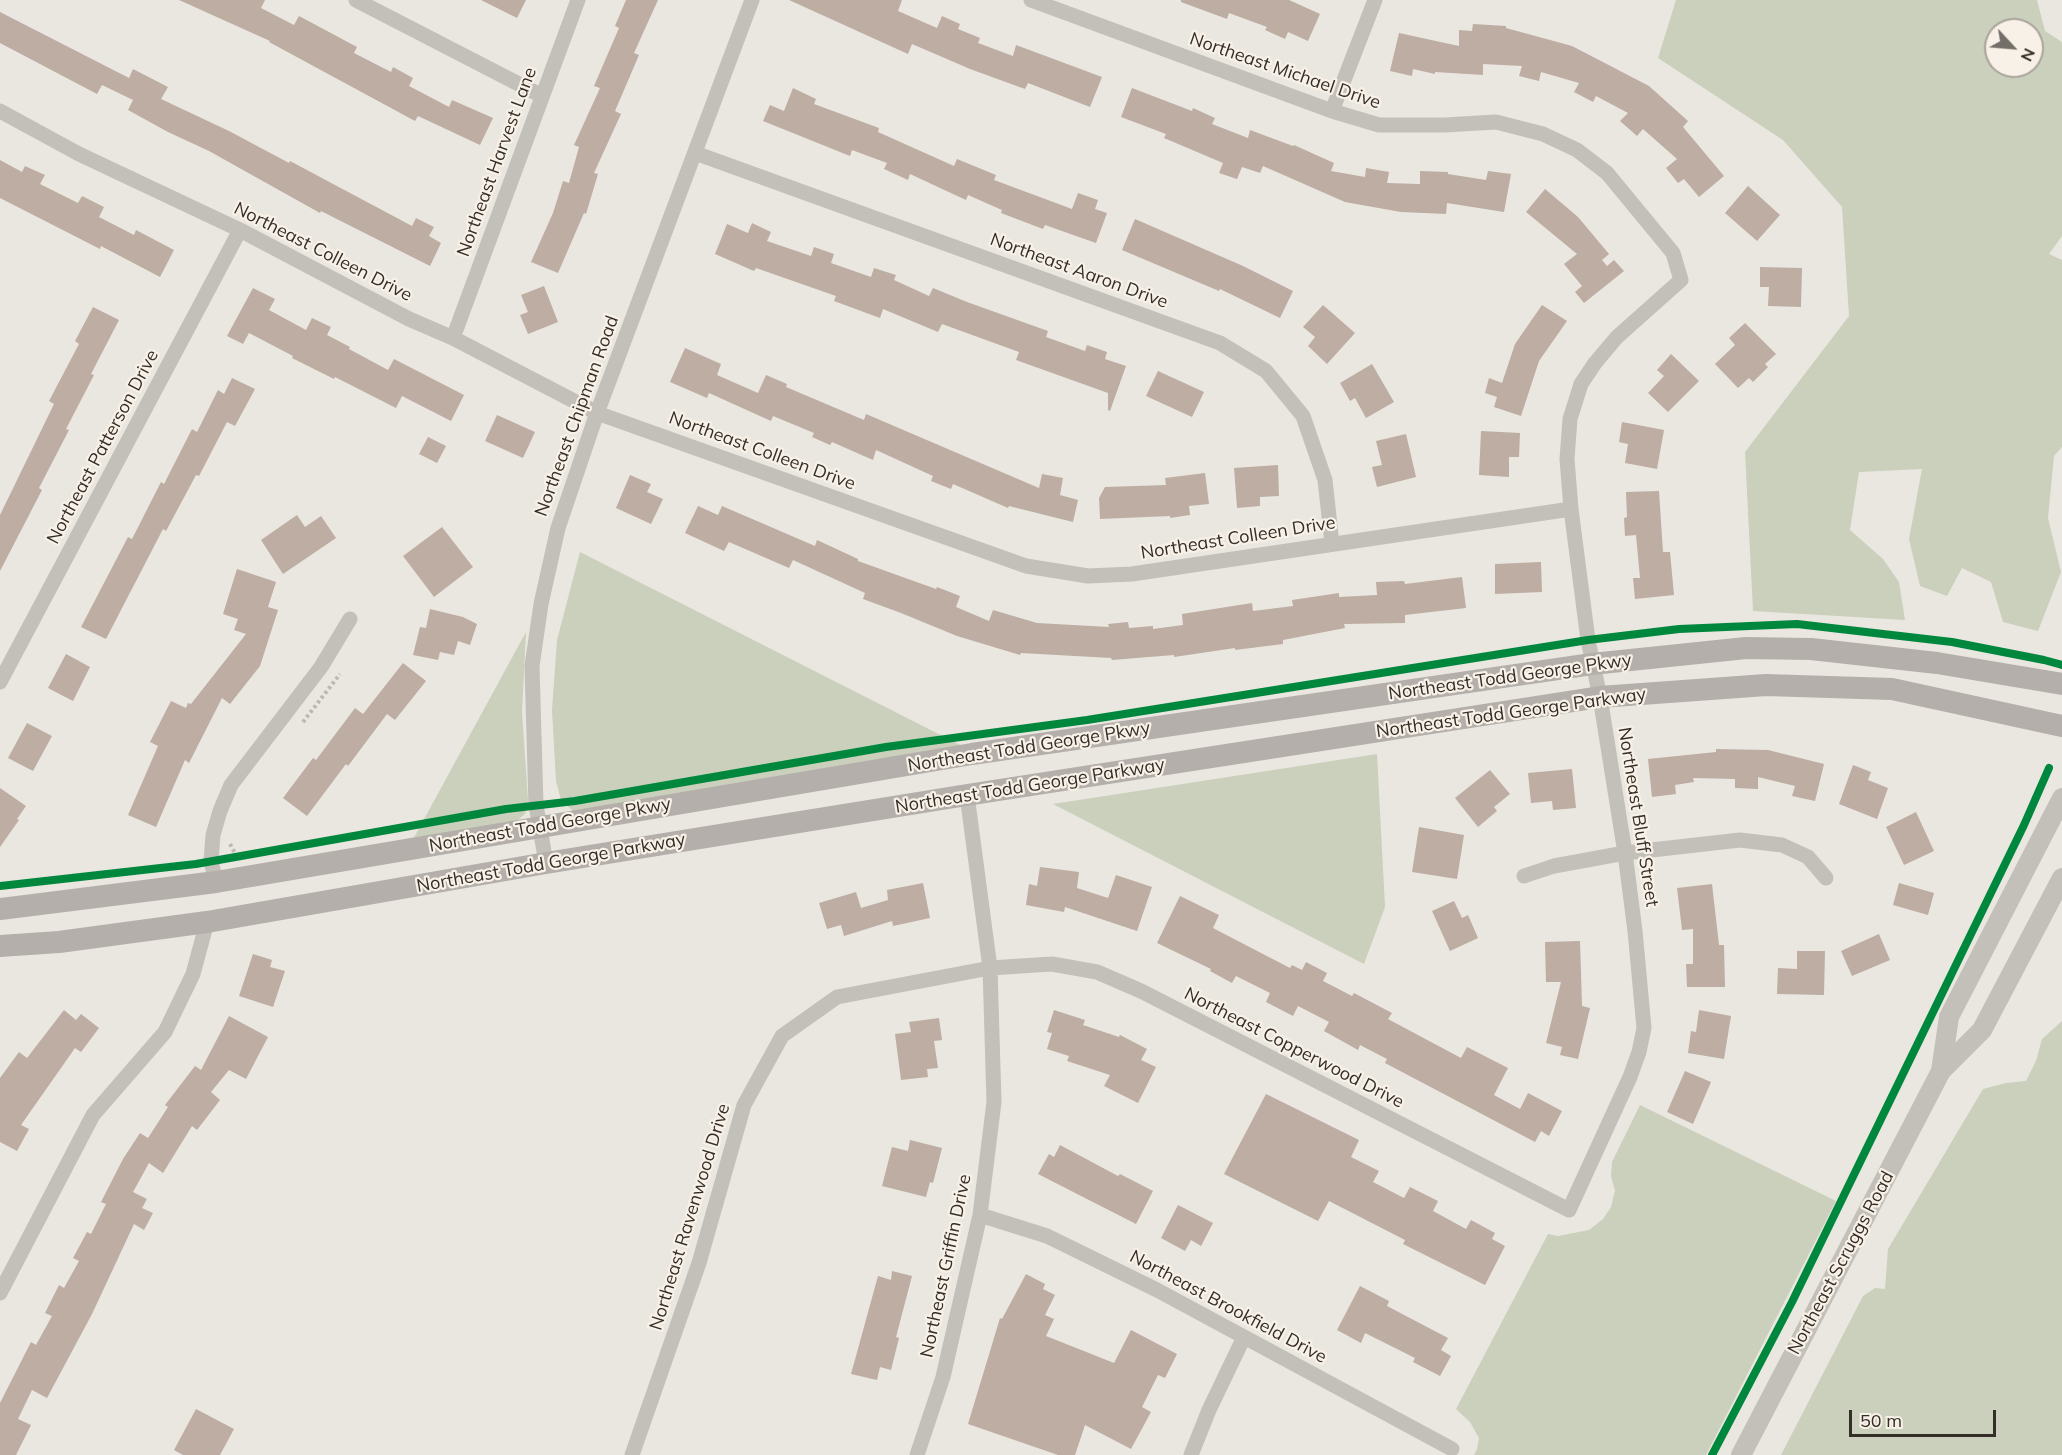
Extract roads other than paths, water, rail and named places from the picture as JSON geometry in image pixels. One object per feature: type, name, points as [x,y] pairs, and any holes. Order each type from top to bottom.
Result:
[{"type":"main road","name":"Northeast Todd George Pkwy","points":[[0,909],[213,872],[539,827],[972,754],[1592,664],[1746,648],[1811,649],[1937,663],[2062,684]]},
{"type":"main road","name":"Northeast Todd George Parkway","points":[[0,946],[59,942],[207,922],[967,795],[1600,698],[1766,685],[1892,689],[2062,726]]},
{"type":"street","points":[[356,0],[542,96]]},
{"type":"street","name":"Northeast Harvest Lane","points":[[453,338],[578,0]]},
{"type":"street","name":"Northeast Chipman Road","points":[[546,864],[536,805],[532,666],[541,604],[558,528],[597,413],[752,0]]},
{"type":"street","name":"Northeast Michael Drive","points":[[1031,0],[1332,111],[1379,125],[1496,122],[1543,134],[1577,150],[1607,173],[1672,253],[1681,280]]},
{"type":"street","points":[[1332,111],[1375,0]]},
{"type":"street","name":"Northeast Colleen Drive","points":[[0,111],[79,154],[240,230],[409,319],[453,338],[597,413],[1026,566],[1088,576],[1132,574],[1571,509]]},
{"type":"street","name":"Northeast Aaron Drive","points":[[696,153],[1230,348],[1266,371],[1303,416],[1325,480],[1332,544]]},
{"type":"street","name":"Northeast Patterson Drive","points":[[0,682],[240,230]]},
{"type":"street","name":"Northeast Bluff Street","points":[[1569,1210],[1630,1077],[1640,1052],[1644,1028],[1625,853],[1600,698],[1592,664],[1571,509],[1567,459],[1570,419],[1581,384],[1595,363],[1617,337],[1681,280]]},
{"type":"street","points":[[213,872],[213,835],[231,785],[321,667],[350,619]]},
{"type":"street","name":"Northeast Griffin Drive","points":[[917,1455],[943,1377],[980,1215],[994,1102],[990,968],[967,795]]},
{"type":"street","name":"Northeast Scruggs Road","points":[[1941,1071],[1949,1017],[2062,798]]},
{"type":"street","points":[[1524,876],[1554,866],[1625,853],[1740,840],[1782,845],[1808,857],[1826,878]]},
{"type":"street","name":"Northeast Scruggs Road","points":[[1741,1455],[1941,1071],[1982,1030],[2062,878]]},
{"type":"street","points":[[0,1293],[93,1115],[165,1032],[193,974],[207,922]]},
{"type":"street","name":"Northeast Copperwood Drive","points":[[990,968],[1052,964],[1097,972],[1141,991],[1569,1210]]},
{"type":"street","name":"Northeast Ravenwood Drive","points":[[632,1455],[699,1263],[744,1106],[782,1036],[837,997],[990,968]]},
{"type":"street","name":"Northeast Brookfield Drive","points":[[980,1215],[1047,1236],[1157,1290],[1452,1449]]},
{"type":"street","points":[[1191,1455],[1209,1410],[1244,1337]]}]
